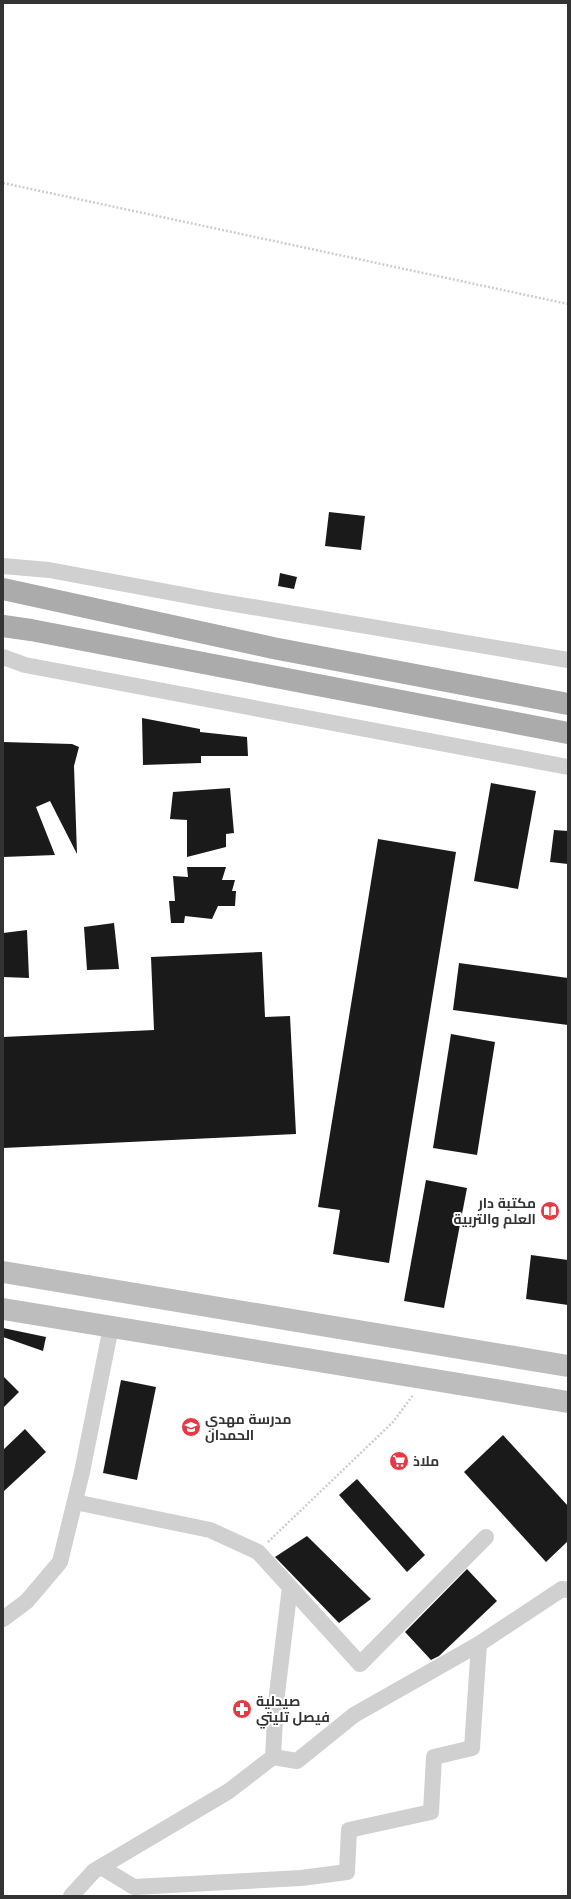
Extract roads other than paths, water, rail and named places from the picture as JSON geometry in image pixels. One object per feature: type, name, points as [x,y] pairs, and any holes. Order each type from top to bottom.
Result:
[{"type":"main road","points":[[3,589],[274,648],[568,704]]},
{"type":"main road","points":[[3,626],[31,630],[568,732]]},
{"type":"main road","points":[[3,1272],[568,1366]]},
{"type":"main road","points":[[3,1309],[568,1402]]},
{"type":"street","points":[[3,566],[49,570],[211,600],[568,660]]},
{"type":"street","points":[[3,657],[25,665],[568,767]]},
{"type":"street","points":[[3,1619],[27,1601],[60,1562],[75,1502],[111,1327]]},
{"type":"street","points":[[75,1502],[210,1530],[258,1552],[360,1664],[486,1537]]},
{"type":"street","points":[[274,1757],[276,1702],[290,1588]]},
{"type":"street","points":[[71,1896],[94,1871],[229,1791],[274,1757],[297,1761],[354,1715],[478,1644],[562,1589],[568,1590]]},
{"type":"street","points":[[100,1867],[134,1887],[301,1878],[347,1872],[350,1830],[431,1812],[434,1757],[472,1748],[478,1644]]},
{"type":"place","name":"مكتبة دار العلم والتربية","points":[[550,1211]]},
{"type":"place","name":"مدرسة مهدي الحمدان","points":[[191,1427]]},
{"type":"place","name":"ملاذ","points":[[399,1461]]},
{"type":"place","name":"صيدلية فيصل تليتي","points":[[242,1709]]}]
